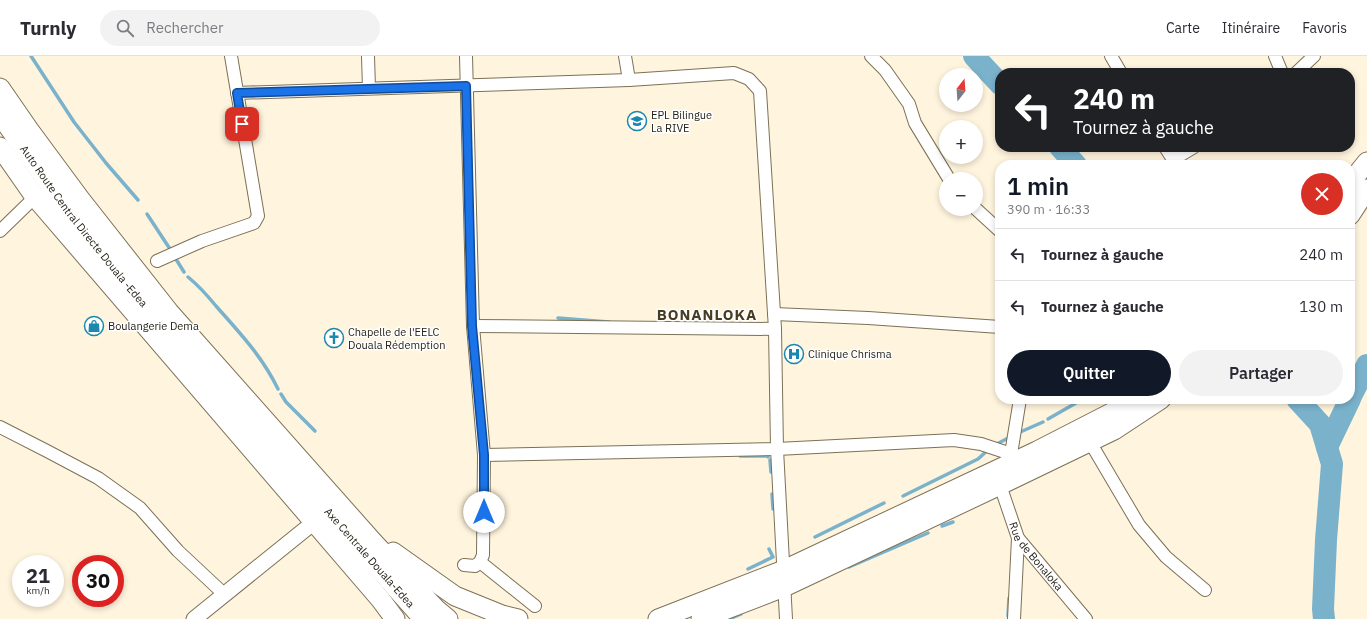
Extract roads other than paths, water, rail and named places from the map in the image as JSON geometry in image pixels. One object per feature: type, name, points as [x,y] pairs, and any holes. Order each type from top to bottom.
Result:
[{"type":"highway","name":"Auto Route Central Directe Douala -Edea","points":[[0,114],[69,212],[118,272],[316,497]]},
{"type":"highway","name":"Axe Centrale Douala-Edea","points":[[316,497],[424,619]]},
{"type":"main road","points":[[0,88],[28,130],[80,199],[169,312],[363,531],[422,595],[448,619]]},
{"type":"main road","points":[[0,147],[35,197],[313,523],[381,600],[395,619]]},
{"type":"main road","points":[[1355,177],[1367,162]]},
{"type":"main road","points":[[1355,207],[1367,189]]},
{"type":"main road","points":[[701,619],[1015,464],[1126,404]]},
{"type":"main road","points":[[658,619],[784,578],[1000,485],[1015,464],[1090,442],[1126,423],[1154,404]]},
{"type":"main road","points":[[363,531],[455,596],[502,615],[518,619]]},
{"type":"street","points":[[156,261],[202,241],[254,223],[257,220],[258,216],[231,56]]},
{"type":"street","points":[[368,56],[369,88]]},
{"type":"street","points":[[464,565],[475,566],[480,562],[483,555],[484,455],[472,326],[466,56]]},
{"type":"street","points":[[625,56],[629,80]]},
{"type":"street","points":[[871,56],[885,70],[909,104],[915,123],[945,172]]},
{"type":"street","points":[[1111,56],[1118,68]]},
{"type":"street","points":[[1275,56],[1280,68]]},
{"type":"street","points":[[1301,68],[1314,56]]},
{"type":"street","points":[[237,93],[629,80],[734,73],[749,79],[760,91],[775,330],[777,449],[786,619]]},
{"type":"street","points":[[1168,152],[1174,159],[1186,152]]},
{"type":"street","points":[[0,231],[35,197]]},
{"type":"street","points":[[983,215],[995,226]]},
{"type":"street","points":[[774,314],[868,318],[995,327]]},
{"type":"street","points":[[472,326],[775,330]]},
{"type":"street","points":[[484,455],[777,449],[954,440],[981,444],[1015,464],[1020,404]]},
{"type":"street","points":[[0,427],[47,450],[98,478],[140,508],[178,551],[224,594]]},
{"type":"street","points":[[1090,442],[1139,525],[1166,557],[1205,590]]},
{"type":"street","name":"Rue de Bonaloka","points":[[1000,485],[1018,538],[1086,619]]},
{"type":"street","points":[[194,619],[313,523]]},
{"type":"street","points":[[1014,619],[1018,538]]},
{"type":"street","points":[[480,562],[535,606]]},
{"type":"waterway","points":[[31,56],[74,122],[106,163],[138,200]]},
{"type":"waterway","points":[[974,56],[995,79]]},
{"type":"waterway","points":[[1064,152],[1072,160]]},
{"type":"waterway","points":[[147,214],[170,249]]},
{"type":"waterway","points":[[174,256],[184,272]]},
{"type":"waterway","points":[[188,277],[206,294],[242,335],[265,366],[278,389]]},
{"type":"waterway","points":[[558,318],[609,322]]},
{"type":"waterway","points":[[1355,388],[1367,365]]},
{"type":"waterway","points":[[281,394],[286,402],[315,431]]},
{"type":"waterway","points":[[1048,419],[1074,404]]},
{"type":"waterway","points":[[1302,404],[1320,424],[1332,464],[1326,540],[1323,609],[1324,619]]},
{"type":"waterway","points":[[1327,447],[1348,404]]},
{"type":"waterway","points":[[1018,433],[1043,422]]},
{"type":"waterway","points":[[995,445],[1010,437]]},
{"type":"waterway","points":[[903,496],[978,459],[989,449]]},
{"type":"waterway","points":[[740,456],[768,457]]},
{"type":"waterway","points":[[770,460],[771,472]]},
{"type":"waterway","points":[[772,494],[773,509]]},
{"type":"waterway","points":[[815,537],[884,503]]},
{"type":"waterway","points":[[942,526],[953,522]]},
{"type":"waterway","points":[[849,567],[928,533]]},
{"type":"waterway","points":[[748,569],[773,557],[769,549]]},
{"type":"waterway","points":[[1008,616],[1009,598]]},
{"type":"waterway","points":[[729,619],[741,614]]},
{"type":"place","name":"EPL Bilingue La RIVE","points":[[637,121]]},
{"type":"place","name":"Boulangerie Dema","points":[[94,326]]},
{"type":"place","name":"Chapelle de l'EELC Douala Rédemption","points":[[334,338]]},
{"type":"place","name":"Clinique Chrisma","points":[[794,354]]},
{"type":"district","name":"BONANLOKA","points":[[707,314]]}]
